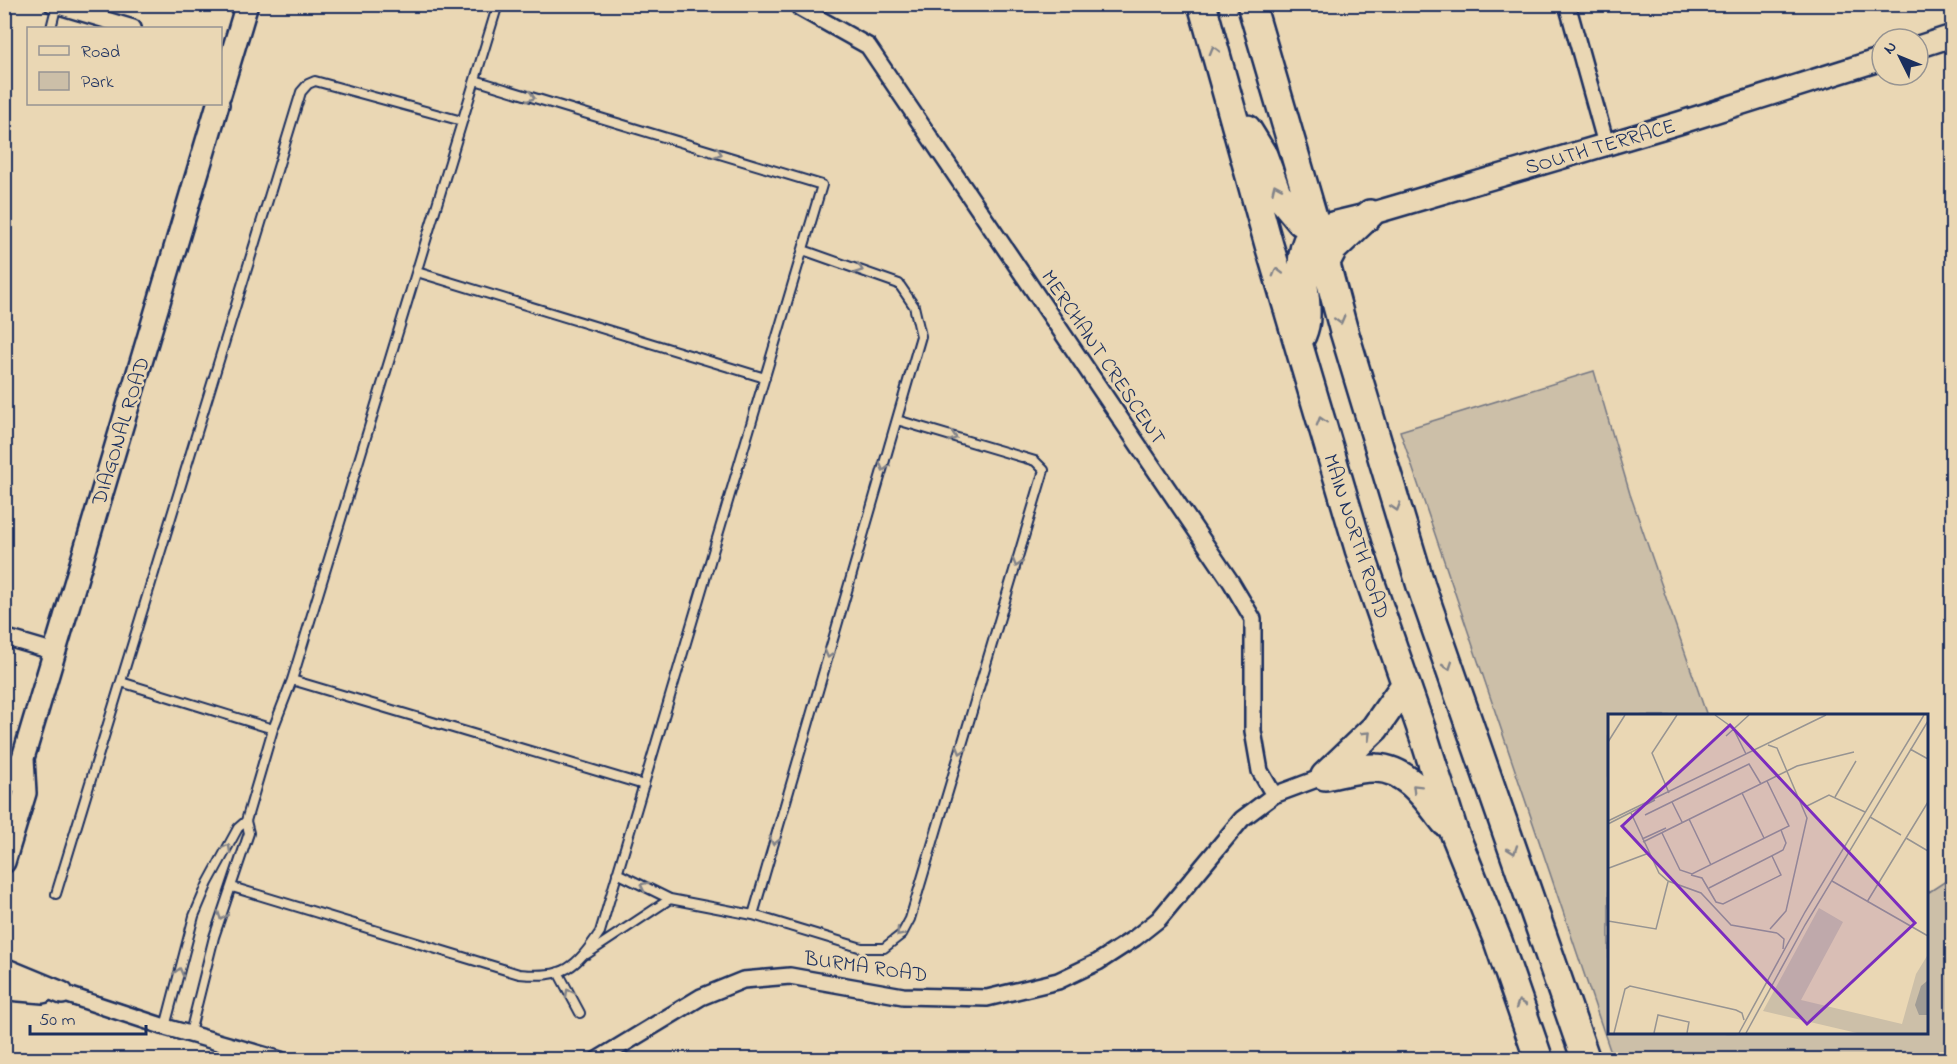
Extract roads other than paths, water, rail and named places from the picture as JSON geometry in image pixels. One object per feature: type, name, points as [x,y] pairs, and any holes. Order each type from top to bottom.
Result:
[{"type":"highway","name":"MAIN NORTH ROAD","points":[[1202,4],[1351,524],[1454,832],[1498,941],[1539,1059]]},
{"type":"highway","points":[[1251,4],[1316,227],[1342,328],[1420,586],[1586,1059]]},
{"type":"highway","points":[[1227,95],[1263,155],[1277,193],[1301,222],[1316,227]]},
{"type":"highway","points":[[1325,264],[1333,249],[1370,214]]},
{"type":"highway","points":[[1299,349],[1306,317],[1302,253],[1306,240],[1316,227]]},
{"type":"highway","points":[[1325,776],[1375,728],[1405,685]]},
{"type":"highway","points":[[1325,776],[1377,767],[1395,772],[1406,778],[1416,788],[1454,832]]},
{"type":"street","points":[[222,81],[226,56],[247,4]]},
{"type":"street","points":[[1567,4],[1606,144]]},
{"type":"street","points":[[55,5],[131,27]]},
{"type":"street","name":"MERCHANT CRESCENT","points":[[796,6],[868,46],[1232,582],[1252,619],[1253,731],[1260,771],[1274,795]]},
{"type":"street","points":[[1930,43],[1953,36]]},
{"type":"street","name":"SOUTH TERRACE","points":[[1316,227],[1370,214],[1679,123],[1870,63]]},
{"type":"street","name":"DIAGONAL ROAD","points":[[4,787],[23,758],[218,105]]},
{"type":"street","points":[[4,636],[55,652]]},
{"type":"street","name":"DIAGONAL ROAD","points":[[4,862],[25,793],[23,758]]},
{"type":"street","name":"BURMA ROAD","points":[[597,1059],[701,997],[743,980],[790,976],[903,996],[987,998],[1058,981],[1098,962],[1159,919],[1242,819],[1274,795],[1325,776]]},
{"type":"street","points":[[4,969],[62,993],[165,1027],[275,1059]]},
{"type":"street","points":[[4,990],[62,993]]},
{"type":"lane","points":[[190,1033],[214,937],[249,833],[246,821],[273,729],[292,680],[498,4]]},
{"type":"lane","points":[[51,27],[55,5]]},
{"type":"lane","points":[[475,80],[822,185],[600,932],[583,957]]},
{"type":"lane","points":[[56,894],[301,92],[308,84],[315,81],[462,121]]},
{"type":"lane","points":[[753,915],[921,336],[914,306],[899,284],[803,250]]},
{"type":"lane","points":[[417,272],[765,378]]},
{"type":"lane","points":[[617,873],[670,899],[753,915],[862,948],[884,948],[902,934],[910,919],[1044,470],[1035,461],[897,420]]},
{"type":"lane","points":[[292,680],[644,785]]},
{"type":"lane","points":[[120,682],[273,729]]},
{"type":"lane","points":[[165,1027],[194,916],[238,828],[246,821]]},
{"type":"lane","points":[[232,887],[519,974],[545,976],[558,972],[583,957],[670,899]]},
{"type":"lane","points":[[558,972],[580,1013]]}]
